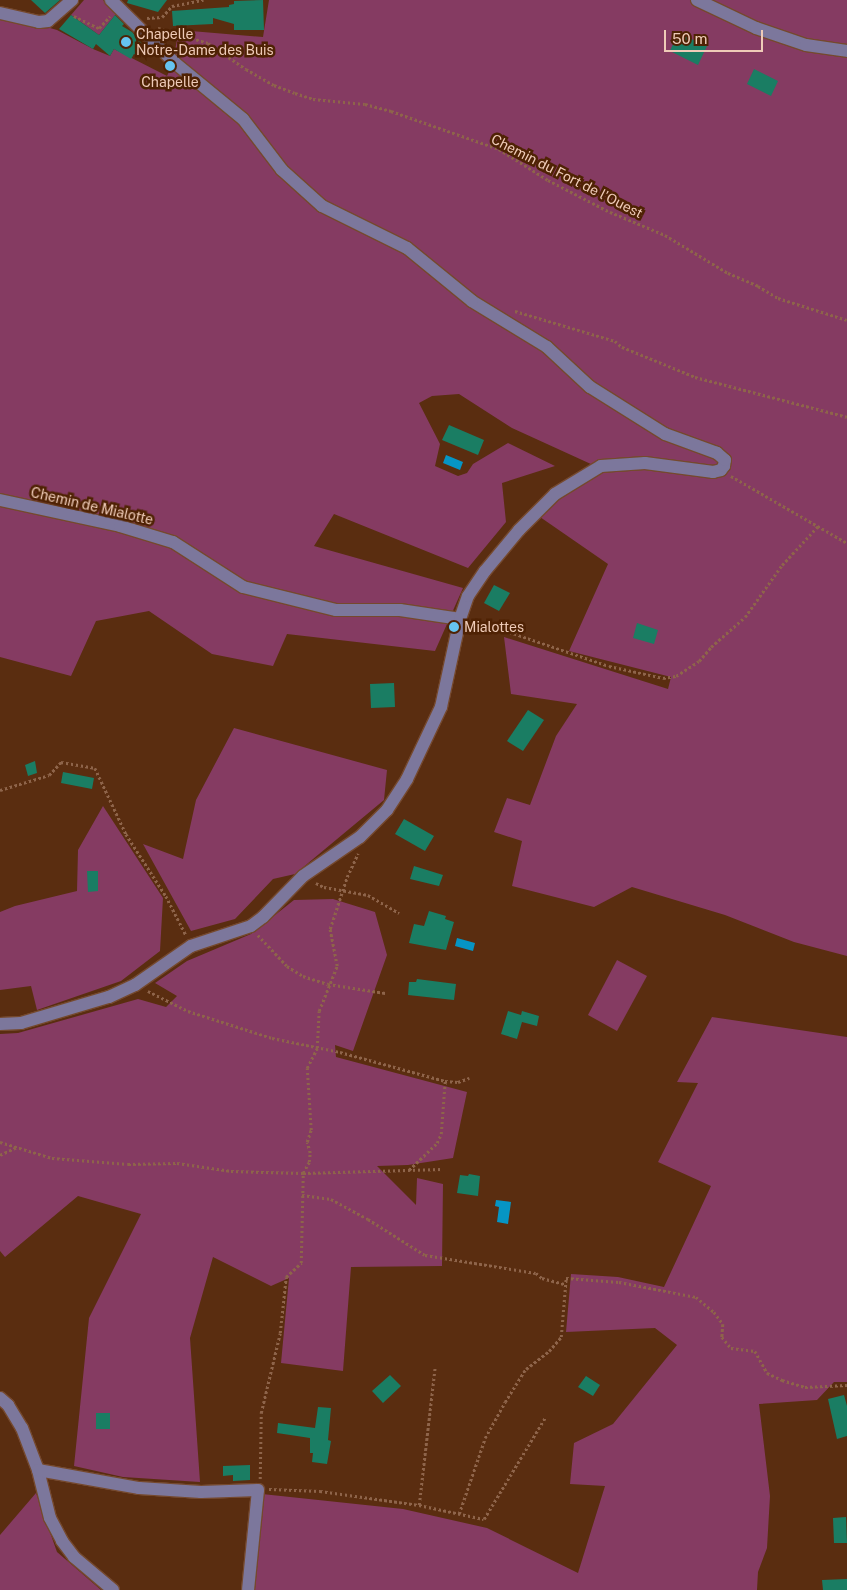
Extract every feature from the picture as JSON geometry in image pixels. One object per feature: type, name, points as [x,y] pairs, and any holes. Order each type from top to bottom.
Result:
[{"type":"street","points":[[0,13],[39,22],[48,21],[72,0]]},
{"type":"street","points":[[697,0],[756,28],[806,45],[847,51]]},
{"type":"street","points":[[0,1024],[21,1023],[109,997],[135,985],[192,946],[251,926],[263,917],[303,876],[360,837],[387,810],[408,779],[440,707],[460,619],[468,596],[485,571],[536,510],[555,494],[602,466],[645,463],[713,472],[721,470],[725,460],[717,453],[665,434],[590,387],[547,347],[472,302],[406,248],[322,206],[282,170],[243,119],[175,63],[114,4]]},
{"type":"street","name":"Chemin de Mialotte","points":[[0,500],[120,526],[173,542],[243,587],[336,610],[400,610],[460,619]]},
{"type":"street","points":[[0,1398],[8,1405],[22,1428],[38,1470],[50,1518],[62,1541],[74,1557],[113,1590]]},
{"type":"street","points":[[38,1470],[139,1488],[200,1492],[258,1490],[248,1590]]},
{"type":"path","points":[[130,19],[162,17],[172,6],[202,0]]},
{"type":"path","points":[[72,14],[99,28],[114,4]]},
{"type":"path","name":"Chemin du Fort de l'Ouest","points":[[130,19],[208,43],[246,69],[274,85],[295,93],[313,99],[365,104],[499,149],[555,184],[610,212],[665,236],[728,274],[758,286],[778,298],[847,320]]},
{"type":"path","points":[[508,310],[614,341],[622,347],[695,377],[847,417]]},
{"type":"path","points":[[721,470],[819,525],[847,543]]},
{"type":"path","points":[[460,619],[495,627],[609,666],[663,678],[676,676],[689,670],[745,617],[782,565],[819,525]]},
{"type":"path","points":[[0,790],[49,775],[61,762],[95,768],[126,834],[166,896],[192,946]]},
{"type":"path","points":[[360,837],[358,853],[347,877],[344,891],[330,928],[337,966],[328,984],[319,1011],[317,1048],[307,1068],[311,1130],[307,1142],[310,1153],[309,1162],[303,1173],[301,1263],[286,1277],[280,1333],[261,1413],[260,1485],[258,1490],[283,1488],[320,1491],[419,1505],[484,1518],[545,1418]]},
{"type":"path","points":[[303,876],[324,887],[368,895],[398,913]]},
{"type":"path","points":[[251,926],[287,966],[303,976],[328,984],[385,993]]},
{"type":"path","points":[[135,985],[188,1011],[272,1038],[445,1080],[458,1082],[469,1078]]},
{"type":"path","points":[[409,1170],[436,1143],[442,1134],[445,1080]]},
{"type":"path","points":[[0,1142],[52,1158],[128,1164],[177,1163],[230,1171],[303,1173],[442,1169]]},
{"type":"path","points":[[0,1155],[18,1147]]},
{"type":"path","points":[[302,1195],[331,1198],[425,1255],[536,1273],[542,1278],[565,1284]]},
{"type":"path","points":[[459,1514],[485,1438],[505,1402],[526,1369],[549,1351],[561,1337],[566,1278],[619,1282],[696,1297],[714,1312],[723,1324],[722,1337],[731,1348],[755,1351],[766,1373],[805,1387],[847,1385]]},
{"type":"path","points":[[419,1505],[435,1367]]},
{"type":"shaded area","points":[[84,0],[103,0],[116,14],[99,35],[71,15]]},
{"type":"shaded area","points":[[269,0],[847,0],[847,956],[794,942],[725,915],[632,887],[594,907],[512,886],[522,841],[494,832],[507,798],[530,805],[556,736],[577,704],[511,694],[504,637],[668,689],[671,677],[569,651],[608,564],[540,517],[558,493],[604,470],[512,428],[459,394],[432,396],[419,403],[440,444],[435,466],[458,476],[467,473],[473,464],[508,443],[555,466],[502,483],[506,522],[468,568],[334,514],[314,546],[463,588],[435,651],[287,634],[273,666],[212,654],[149,611],[96,621],[71,676],[0,657],[0,15],[37,29],[50,28],[57,30],[110,56],[114,49],[167,76],[172,65],[179,30],[263,37]]},
{"type":"shaded area","points":[[234,728],[387,770],[384,800],[295,874],[273,879],[235,919],[191,931],[143,844],[183,859],[196,800]]},
{"type":"shaded area","points":[[103,806],[163,898],[160,951],[121,981],[37,1010],[31,986],[0,990],[0,912],[15,906],[77,891],[78,850]]},
{"type":"shaded area","points":[[333,899],[375,912],[387,955],[353,1051],[335,1045],[336,1057],[467,1092],[453,1158],[408,1165],[377,1166],[416,1205],[417,1178],[443,1184],[442,1266],[351,1267],[343,1371],[281,1363],[289,1278],[271,1286],[213,1257],[190,1338],[200,1482],[123,1477],[74,1466],[89,1318],[141,1214],[78,1196],[5,1257],[0,1251],[0,1034],[18,1033],[138,999],[166,1007],[177,996],[155,983],[187,961],[251,934],[294,900]]},
{"type":"shaded area","points":[[617,960],[647,976],[617,1031],[588,1015]]},
{"type":"shaded area","points":[[712,1017],[847,1037],[847,1382],[834,1382],[817,1400],[759,1404],[770,1496],[767,1548],[758,1572],[757,1590],[252,1590],[262,1494],[403,1509],[487,1528],[578,1573],[605,1486],[570,1484],[574,1443],[613,1424],[677,1345],[655,1328],[566,1332],[571,1274],[618,1277],[664,1287],[711,1186],[658,1162],[698,1083],[677,1082]]},
{"type":"shaded area","points":[[36,1493],[57,1552],[101,1590],[0,1590],[0,1535]]},
{"type":"water","points":[[446,455],[463,462],[460,470],[443,463]]},
{"type":"water","points":[[457,938],[475,943],[473,951],[455,946]]},
{"type":"water","points":[[496,1200],[511,1202],[508,1224],[497,1222],[499,1207],[495,1206]]},
{"type":"building","points":[[31,0],[60,0],[45,13]]},
{"type":"building","points":[[128,0],[167,0],[158,12],[127,3]]},
{"type":"building","points":[[263,0],[264,30],[234,30],[234,24],[213,18],[213,24],[173,26],[172,11],[229,7],[229,5],[234,4],[234,1]]},
{"type":"building","points":[[71,15],[99,35],[115,15],[124,24],[122,26],[132,32],[144,46],[138,56],[134,54],[131,59],[114,49],[110,56],[96,44],[93,49],[59,29]]},
{"type":"building","points":[[678,33],[707,46],[698,65],[670,51]]},
{"type":"building","points":[[754,69],[778,81],[771,96],[747,84]]},
{"type":"building","points":[[449,425],[484,440],[478,455],[442,440]]},
{"type":"building","points":[[494,585],[510,593],[499,611],[484,603]]},
{"type":"building","points":[[637,623],[658,630],[654,644],[633,638]]},
{"type":"building","points":[[394,683],[395,707],[371,708],[370,684]]},
{"type":"building","points":[[528,710],[544,720],[523,751],[507,741]]},
{"type":"building","points":[[35,761],[37,773],[28,776],[25,765]]},
{"type":"building","points":[[63,772],[94,778],[92,789],[61,783]]},
{"type":"building","points":[[404,819],[434,836],[425,851],[395,834]]},
{"type":"building","points":[[414,866],[443,875],[439,886],[410,879]]},
{"type":"building","points":[[87,871],[98,871],[98,891],[88,892]]},
{"type":"building","points":[[429,911],[446,916],[445,919],[454,922],[446,950],[409,943],[414,924],[424,926]]},
{"type":"building","points":[[417,979],[456,984],[454,1000],[408,995],[409,982],[416,982]]},
{"type":"building","points":[[508,1011],[521,1015],[522,1011],[539,1016],[537,1026],[522,1022],[517,1039],[501,1034]]},
{"type":"building","points":[[469,1174],[480,1176],[478,1196],[457,1193],[460,1175],[468,1176]]},
{"type":"building","points":[[390,1375],[401,1386],[383,1403],[372,1391]]},
{"type":"building","points":[[586,1376],[600,1385],[593,1396],[578,1387]]},
{"type":"building","points":[[844,1395],[847,1406],[847,1436],[837,1439],[828,1399]]},
{"type":"building","points":[[318,1407],[331,1408],[328,1440],[331,1441],[327,1464],[312,1462],[313,1453],[310,1453],[310,1438],[277,1433],[278,1423],[315,1428]]},
{"type":"building","points":[[96,1413],[110,1413],[110,1429],[96,1429]]},
{"type":"building","points":[[250,1465],[250,1480],[233,1481],[233,1475],[223,1476],[223,1466]]},
{"type":"building","points":[[846,1517],[847,1543],[834,1543],[833,1518]]},
{"type":"building","points":[[847,1579],[847,1590],[823,1590],[822,1580]]},
{"type":"place","name":"Chapelle Notre-Dame des Buis","points":[[126,42]]},
{"type":"place","name":"Chapelle","points":[[170,66]]},
{"type":"place","name":"Mialottes","points":[[454,627]]}]
